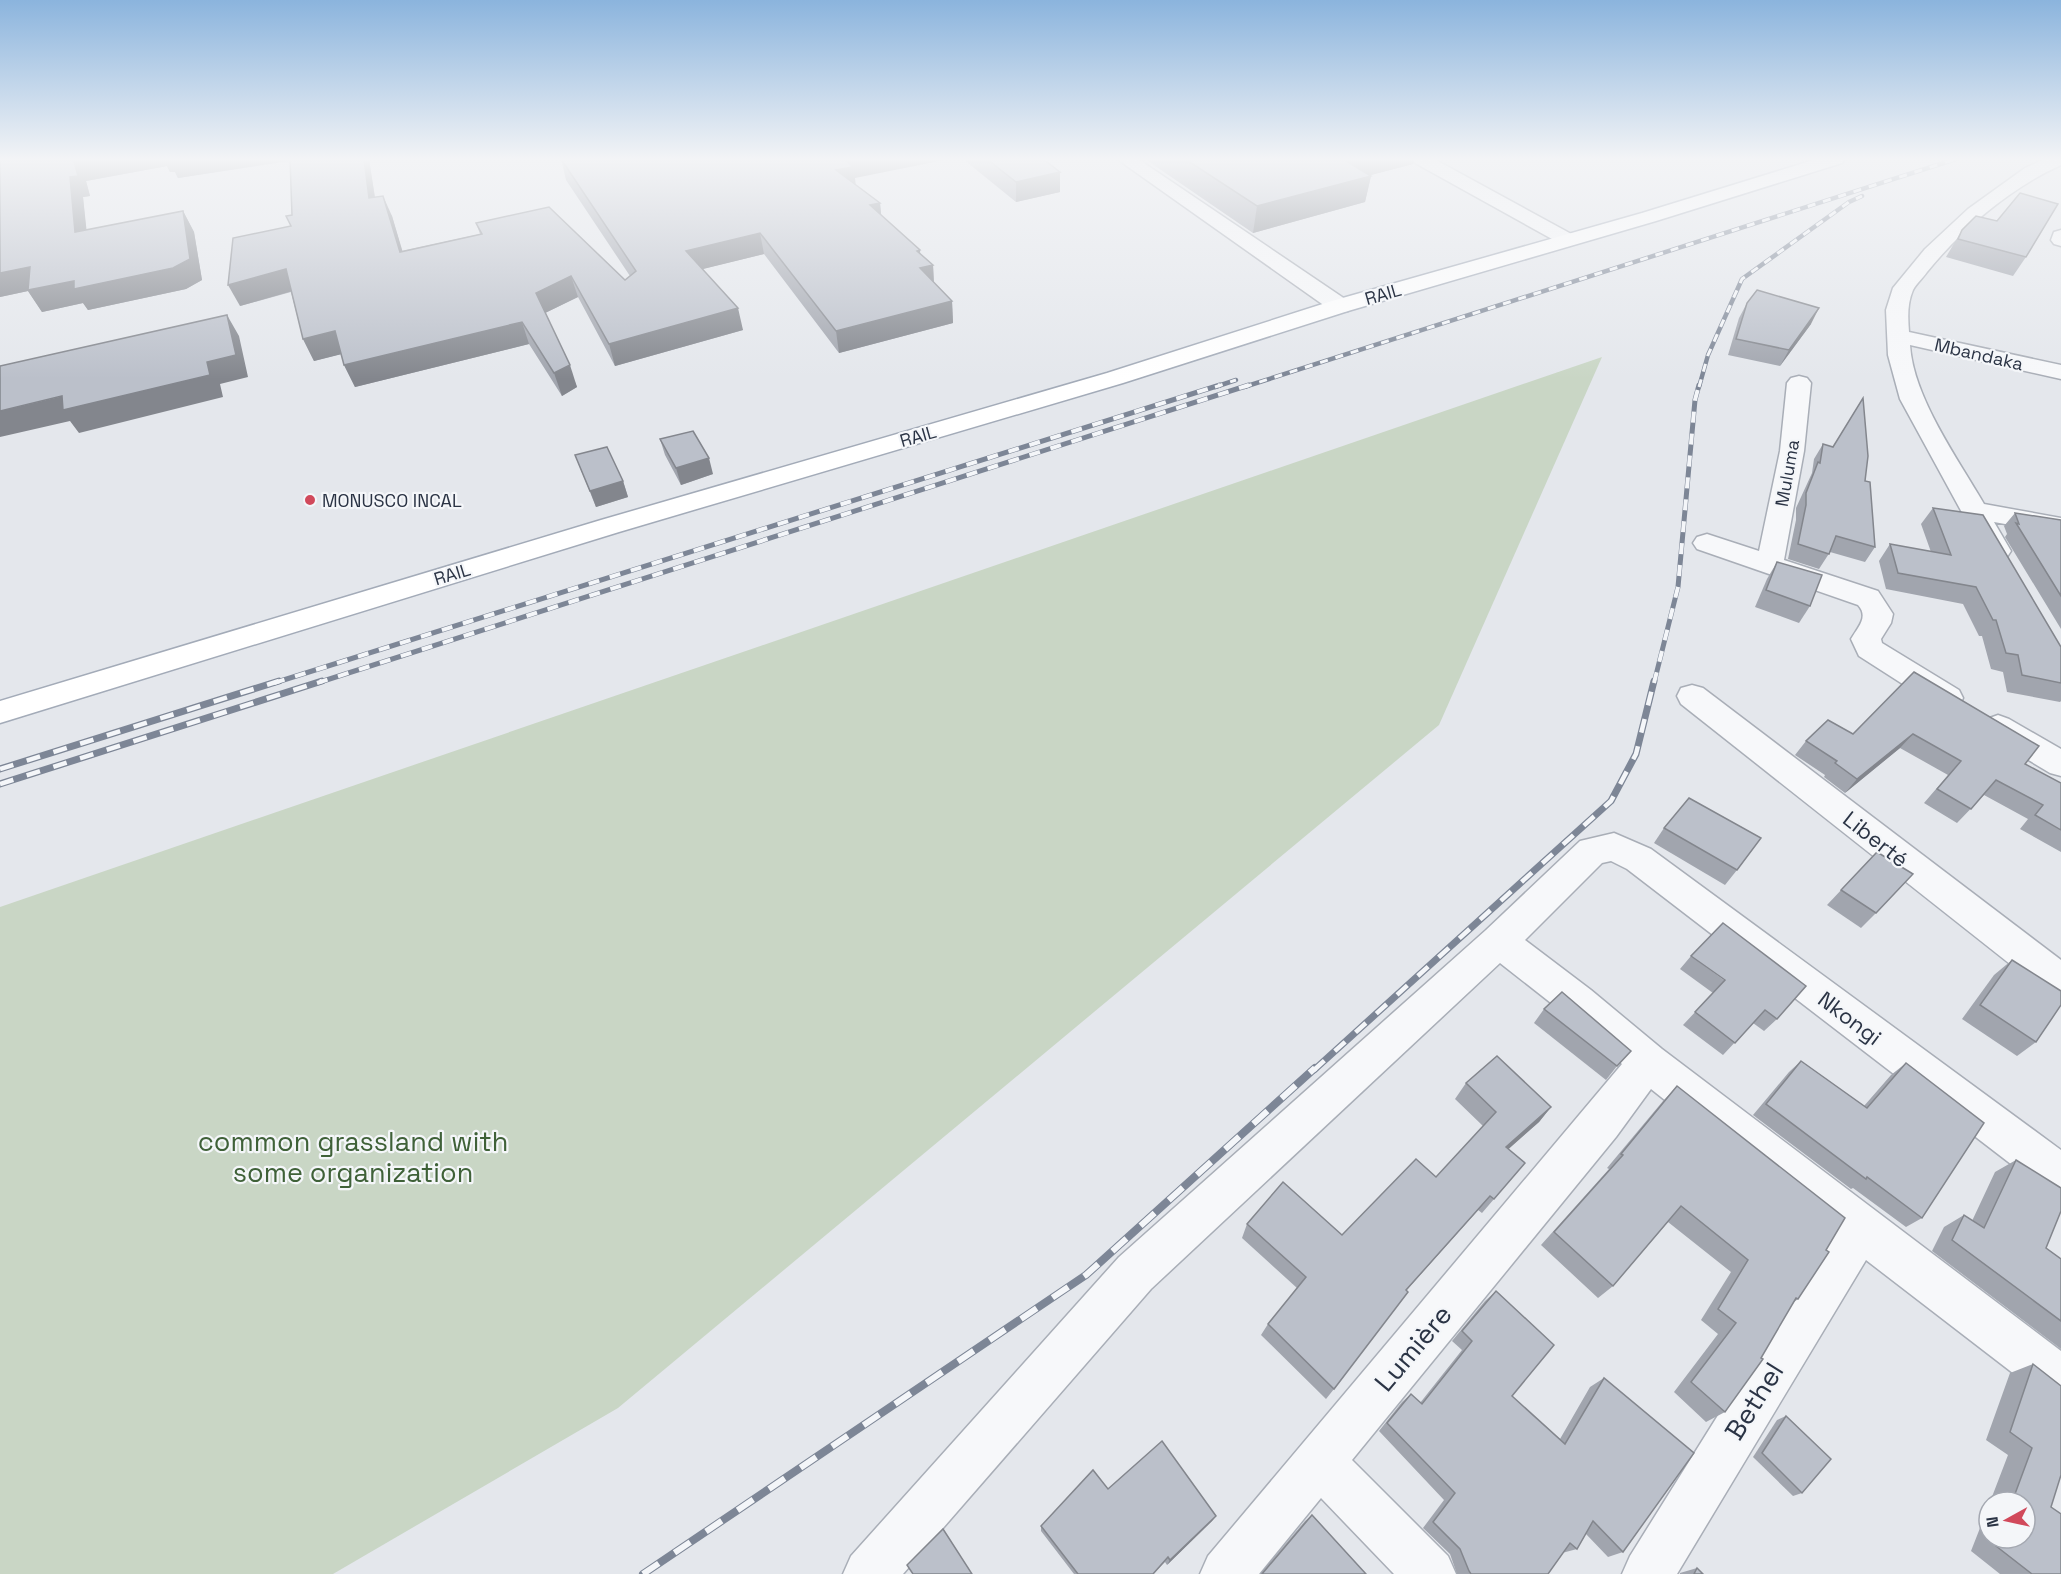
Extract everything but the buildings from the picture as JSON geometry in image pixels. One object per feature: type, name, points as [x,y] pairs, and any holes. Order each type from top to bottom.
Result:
[{"type":"main road","name":"RAIL","points":[[0,712],[621,522],[1115,378],[1340,306],[1593,232]]},
{"type":"street","points":[[1233,232],[1340,306]]},
{"type":"street","points":[[1554,232],[1568,240]]},
{"type":"street","points":[[1954,232],[1932,253],[1902,288],[1897,310],[1899,355],[1912,399],[1972,510],[2008,569]]},
{"type":"street","name":"Mbandaka","points":[[1898,336],[2061,372]]},
{"type":"street","name":"Muluma","points":[[1770,563],[1792,451],[1799,383]]},
{"type":"street","points":[[1972,510],[2061,526]]},
{"type":"street","points":[[1707,543],[1868,598],[1878,608],[1880,616],[1866,639],[1869,648],[2061,764]]},
{"type":"street","name":"Liberté","points":[[1692,696],[2061,982]]},
{"type":"street","name":"Nkongi","points":[[869,1574],[1135,1273],[1499,941],[1592,851],[1614,846],[1639,860],[2061,1176]]},
{"type":"street","points":[[1499,941],[1578,1002],[1648,1062],[1860,1228],[2061,1380]]},
{"type":"street","name":"Lumière","points":[[1226,1574],[1601,1123],[1648,1062]]},
{"type":"street","name":"Bethel","points":[[1648,1574],[1860,1228]]},
{"type":"street","points":[[1319,1461],[1430,1574]]},
{"type":"green space","name":"common grassland with some organization","points":[[1602,357],[1439,725],[618,1408],[333,1574],[0,1574],[0,907]]},
{"type":"railway","points":[[1244,387],[1727,232]]},
{"type":"railway","points":[[1699,387],[1708,355],[1742,279],[1807,232]]},
{"type":"railway","points":[[1215,387],[1236,380]]},
{"type":"railway","points":[[274,683],[1220,385]]},
{"type":"railway","points":[[317,683],[1249,385]]},
{"type":"railway","points":[[1654,683],[1678,587],[1695,400],[1699,385]]},
{"type":"railway","points":[[0,769],[279,681]]},
{"type":"railway","points":[[0,784],[322,681]]},
{"type":"railway","points":[[1314,1070],[1611,801],[1636,754],[1654,681]]},
{"type":"railway","points":[[643,1574],[1086,1275],[1315,1068]]},
{"type":"place","name":"MONUSCO INCAL","points":[[310,500]]}]
